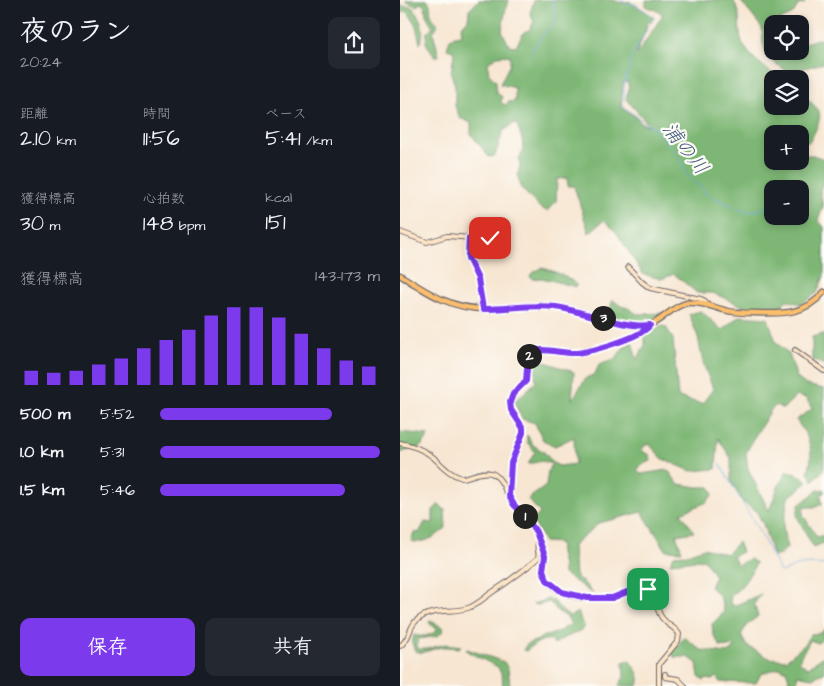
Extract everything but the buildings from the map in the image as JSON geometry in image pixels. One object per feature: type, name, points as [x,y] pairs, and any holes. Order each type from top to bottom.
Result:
[{"type":"main road","points":[[400,275],[445,302],[462,306],[483,309],[517,306],[550,307],[572,310],[635,326],[650,325],[684,304],[694,303],[733,312],[788,313],[808,306],[824,292]]},
{"type":"street","points":[[400,232],[425,242],[445,236],[487,239],[505,230]]},
{"type":"street","points":[[469,238],[468,258],[478,279],[483,309]]},
{"type":"street","points":[[628,267],[650,288],[701,299],[706,305]]},
{"type":"street","points":[[509,496],[511,463],[523,433],[523,428],[511,410],[510,402],[513,394],[526,381],[528,356],[531,352],[538,349],[566,353],[591,351],[633,337],[647,329],[650,325]]},
{"type":"street","points":[[795,350],[824,371]]},
{"type":"street","points":[[400,442],[424,451],[448,472],[462,478],[484,472],[492,473],[500,481],[514,505],[530,522],[545,556],[544,575],[552,585],[562,592],[575,596],[601,599],[620,596],[631,589],[642,586],[652,593],[663,619],[675,627],[679,634],[678,641],[659,664],[658,686]]},
{"type":"street","points":[[400,646],[406,640],[410,626],[420,618],[442,610],[453,611],[471,607],[519,575],[527,565],[538,558],[539,554],[536,547],[539,539]]},
{"type":"street","points":[[665,674],[666,677],[678,680],[686,686]]},
{"type":"green space","points":[[406,0],[426,0],[429,2],[432,17],[437,24],[433,32],[439,56],[434,56],[426,43],[427,32],[433,27],[426,15],[425,7],[421,3],[416,6]]},
{"type":"green space","points":[[479,0],[509,0],[502,31],[509,45],[516,46],[524,32],[529,30],[534,22],[530,13],[534,0],[614,0],[621,3],[629,1],[654,19],[647,22],[636,54],[662,16],[662,13],[646,6],[646,0],[733,0],[738,11],[741,37],[745,48],[768,70],[764,70],[764,115],[809,115],[809,101],[814,105],[819,114],[818,125],[809,141],[809,125],[764,125],[764,170],[809,170],[809,155],[824,159],[824,180],[820,190],[823,207],[818,220],[824,227],[824,276],[817,293],[801,304],[786,300],[780,309],[747,308],[713,293],[697,293],[674,274],[661,279],[643,274],[617,233],[604,220],[589,233],[574,186],[568,186],[567,178],[557,179],[556,202],[547,211],[539,207],[520,187],[518,176],[519,160],[523,147],[517,125],[515,123],[503,131],[495,156],[489,157],[471,134],[471,123],[460,118],[455,106],[455,86],[451,73],[454,54],[453,51],[447,49],[450,39],[462,35],[461,27],[468,19],[469,10]],"holes":[[[510,55],[510,64],[500,84],[515,88],[515,101],[508,102],[507,105],[501,102],[502,97],[496,92],[496,81],[489,74],[488,66],[489,62],[497,56]],[[627,81],[629,88],[626,99],[649,126],[641,123],[636,117],[623,109],[621,105],[623,83]]]},
{"type":"green space","points":[[740,0],[805,0],[804,4],[798,5],[791,15],[764,15],[764,47],[762,28]]},
{"type":"green space","points":[[400,6],[412,7],[418,16],[422,24],[423,34],[420,44],[414,21],[405,11],[400,15]]},
{"type":"green space","points":[[817,39],[824,40],[824,63],[797,70],[786,70],[770,60],[809,60],[809,42]]},
{"type":"green space","points":[[541,268],[560,274],[577,286],[542,278],[532,279],[530,277],[531,274]]},
{"type":"green space","points":[[613,300],[637,314],[665,313],[647,322],[635,322],[605,316],[596,312],[597,310],[609,311]]},
{"type":"green space","points":[[701,311],[722,330],[739,316],[768,318],[776,342],[789,354],[797,378],[806,385],[824,389],[824,469],[813,481],[808,472],[811,457],[810,444],[796,420],[812,409],[806,398],[796,396],[783,409],[776,405],[771,410],[746,453],[748,469],[769,511],[778,487],[787,471],[801,476],[808,482],[788,498],[783,529],[787,548],[780,555],[773,556],[763,524],[757,512],[743,502],[731,481],[731,458],[718,438],[716,469],[691,471],[663,459],[649,444],[644,446],[642,451],[650,455],[651,461],[641,465],[637,471],[641,474],[668,470],[678,484],[710,487],[713,494],[707,502],[681,513],[694,532],[676,535],[682,551],[666,550],[642,512],[599,523],[573,546],[575,576],[593,594],[563,573],[560,543],[544,542],[533,521],[540,513],[528,499],[546,486],[548,471],[552,464],[542,461],[528,464],[535,452],[527,442],[527,435],[533,445],[559,466],[575,464],[574,437],[555,446],[543,440],[535,423],[522,419],[514,402],[536,382],[534,366],[537,359],[574,372],[572,400],[586,378],[595,374],[599,365],[616,358],[624,347],[632,342],[637,360],[645,345],[645,333],[663,326],[666,327],[673,339],[678,397],[702,404],[713,389],[703,363],[698,337],[689,314]]},
{"type":"green space","points":[[824,334],[824,365],[812,359],[812,337]]},
{"type":"green space","points":[[400,432],[428,435],[426,441],[419,448],[400,453]]},
{"type":"green space","points":[[824,489],[824,493],[821,494],[822,504],[816,507],[803,507],[803,515],[817,537],[824,535],[824,543],[813,547],[797,516],[799,505],[818,490]]},
{"type":"green space","points":[[439,504],[445,510],[446,528],[425,541],[411,541],[414,532],[419,533],[425,522],[433,523],[433,510]]},
{"type":"green space","points":[[738,542],[742,552],[733,556],[737,565],[750,559],[756,563],[742,585],[731,595],[730,605],[736,605],[761,594],[754,604],[758,616],[747,625],[741,635],[747,646],[769,658],[786,660],[801,648],[811,634],[820,633],[824,629],[824,638],[818,643],[810,640],[799,661],[807,668],[824,656],[824,673],[812,678],[797,675],[798,686],[785,686],[789,679],[786,670],[779,668],[761,674],[756,683],[720,682],[716,677],[712,680],[705,679],[704,681],[699,677],[697,663],[688,657],[674,657],[672,654],[684,637],[701,650],[728,653],[733,650],[734,645],[728,647],[720,646],[713,634],[712,624],[724,612],[720,596],[710,587],[715,576],[704,559],[670,563],[674,555],[687,554],[704,548],[726,554]]},
{"type":"green space","points":[[548,599],[553,600],[563,612],[570,616],[578,611],[585,627],[555,644],[553,644],[552,640],[544,640],[526,651],[523,650],[527,644],[571,624],[567,617],[557,611],[550,602],[538,605],[533,604]]},
{"type":"green space","points":[[429,620],[442,627],[443,631],[438,636],[418,639],[417,646],[419,649],[427,649],[445,644],[461,646],[459,648],[440,647],[422,652],[415,651],[412,643],[414,635],[427,636],[438,630],[430,624]]},
{"type":"green space","points":[[467,649],[504,662],[508,669],[510,686],[503,686],[502,676],[498,667],[470,653]]},
{"type":"green space","points":[[629,660],[636,669],[639,679],[638,686],[619,686],[624,677],[623,662]]},
{"type":"waterway","points":[[532,55],[535,46],[545,32],[554,24],[553,0]]},
{"type":"waterway","name":"浦の川","points":[[620,0],[629,4],[635,4],[654,17],[630,59],[629,71],[625,77],[623,107],[652,127],[675,151],[691,180],[700,186],[706,194],[746,212],[761,210],[764,208]]},
{"type":"waterway","points":[[720,464],[762,536],[780,572],[803,565],[824,565]]},
{"type":"route","points":[[490,238],[469,238],[469,262],[478,279],[483,309],[517,306],[550,307],[572,310],[635,326],[650,325],[647,329],[633,337],[591,351],[558,353],[538,349],[531,352],[528,356],[525,384],[513,394],[510,402],[511,410],[520,422],[523,433],[511,463],[508,488],[511,501],[530,522],[536,532],[545,556],[544,575],[557,590],[575,596],[601,599],[620,596],[636,587],[642,586],[648,589]]}]
